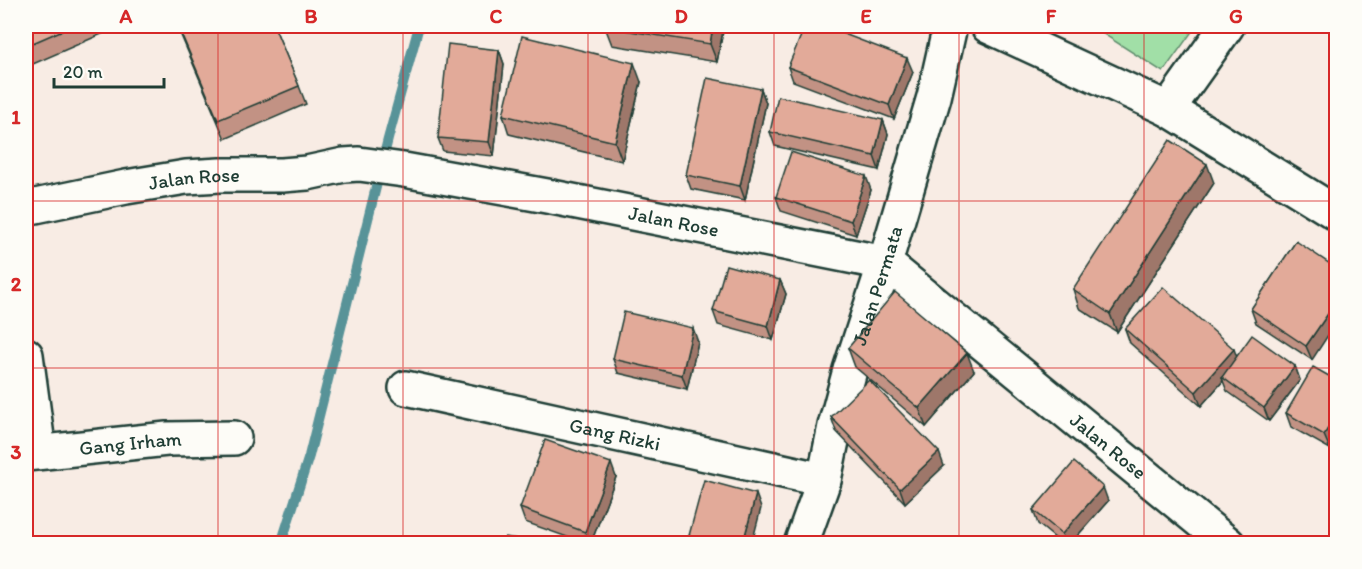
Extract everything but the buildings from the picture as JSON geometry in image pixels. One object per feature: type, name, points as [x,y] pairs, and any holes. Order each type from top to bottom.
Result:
[{"type":"street","name":"Jalan Permata","points":[[801,543],[824,480],[850,369],[885,263],[934,97],[950,26]]},
{"type":"street","points":[[988,26],[1168,108],[1336,213]]},
{"type":"street","points":[[1168,108],[1227,26]]},
{"type":"street","name":"Jalan Rose","points":[[26,207],[186,177],[282,175],[359,164],[547,196],[885,263],[1228,543]]},
{"type":"street","points":[[26,355],[32,453]]},
{"type":"street","name":"Gang Rizki","points":[[406,388],[824,480]]},
{"type":"street","name":"Gang Irham","points":[[32,453],[167,439],[234,438]]},
{"type":"green space","points":[[1091,26],[1196,26],[1163,72]]},
{"type":"waterway","points":[[281,544],[309,456],[388,139],[419,26]]}]
